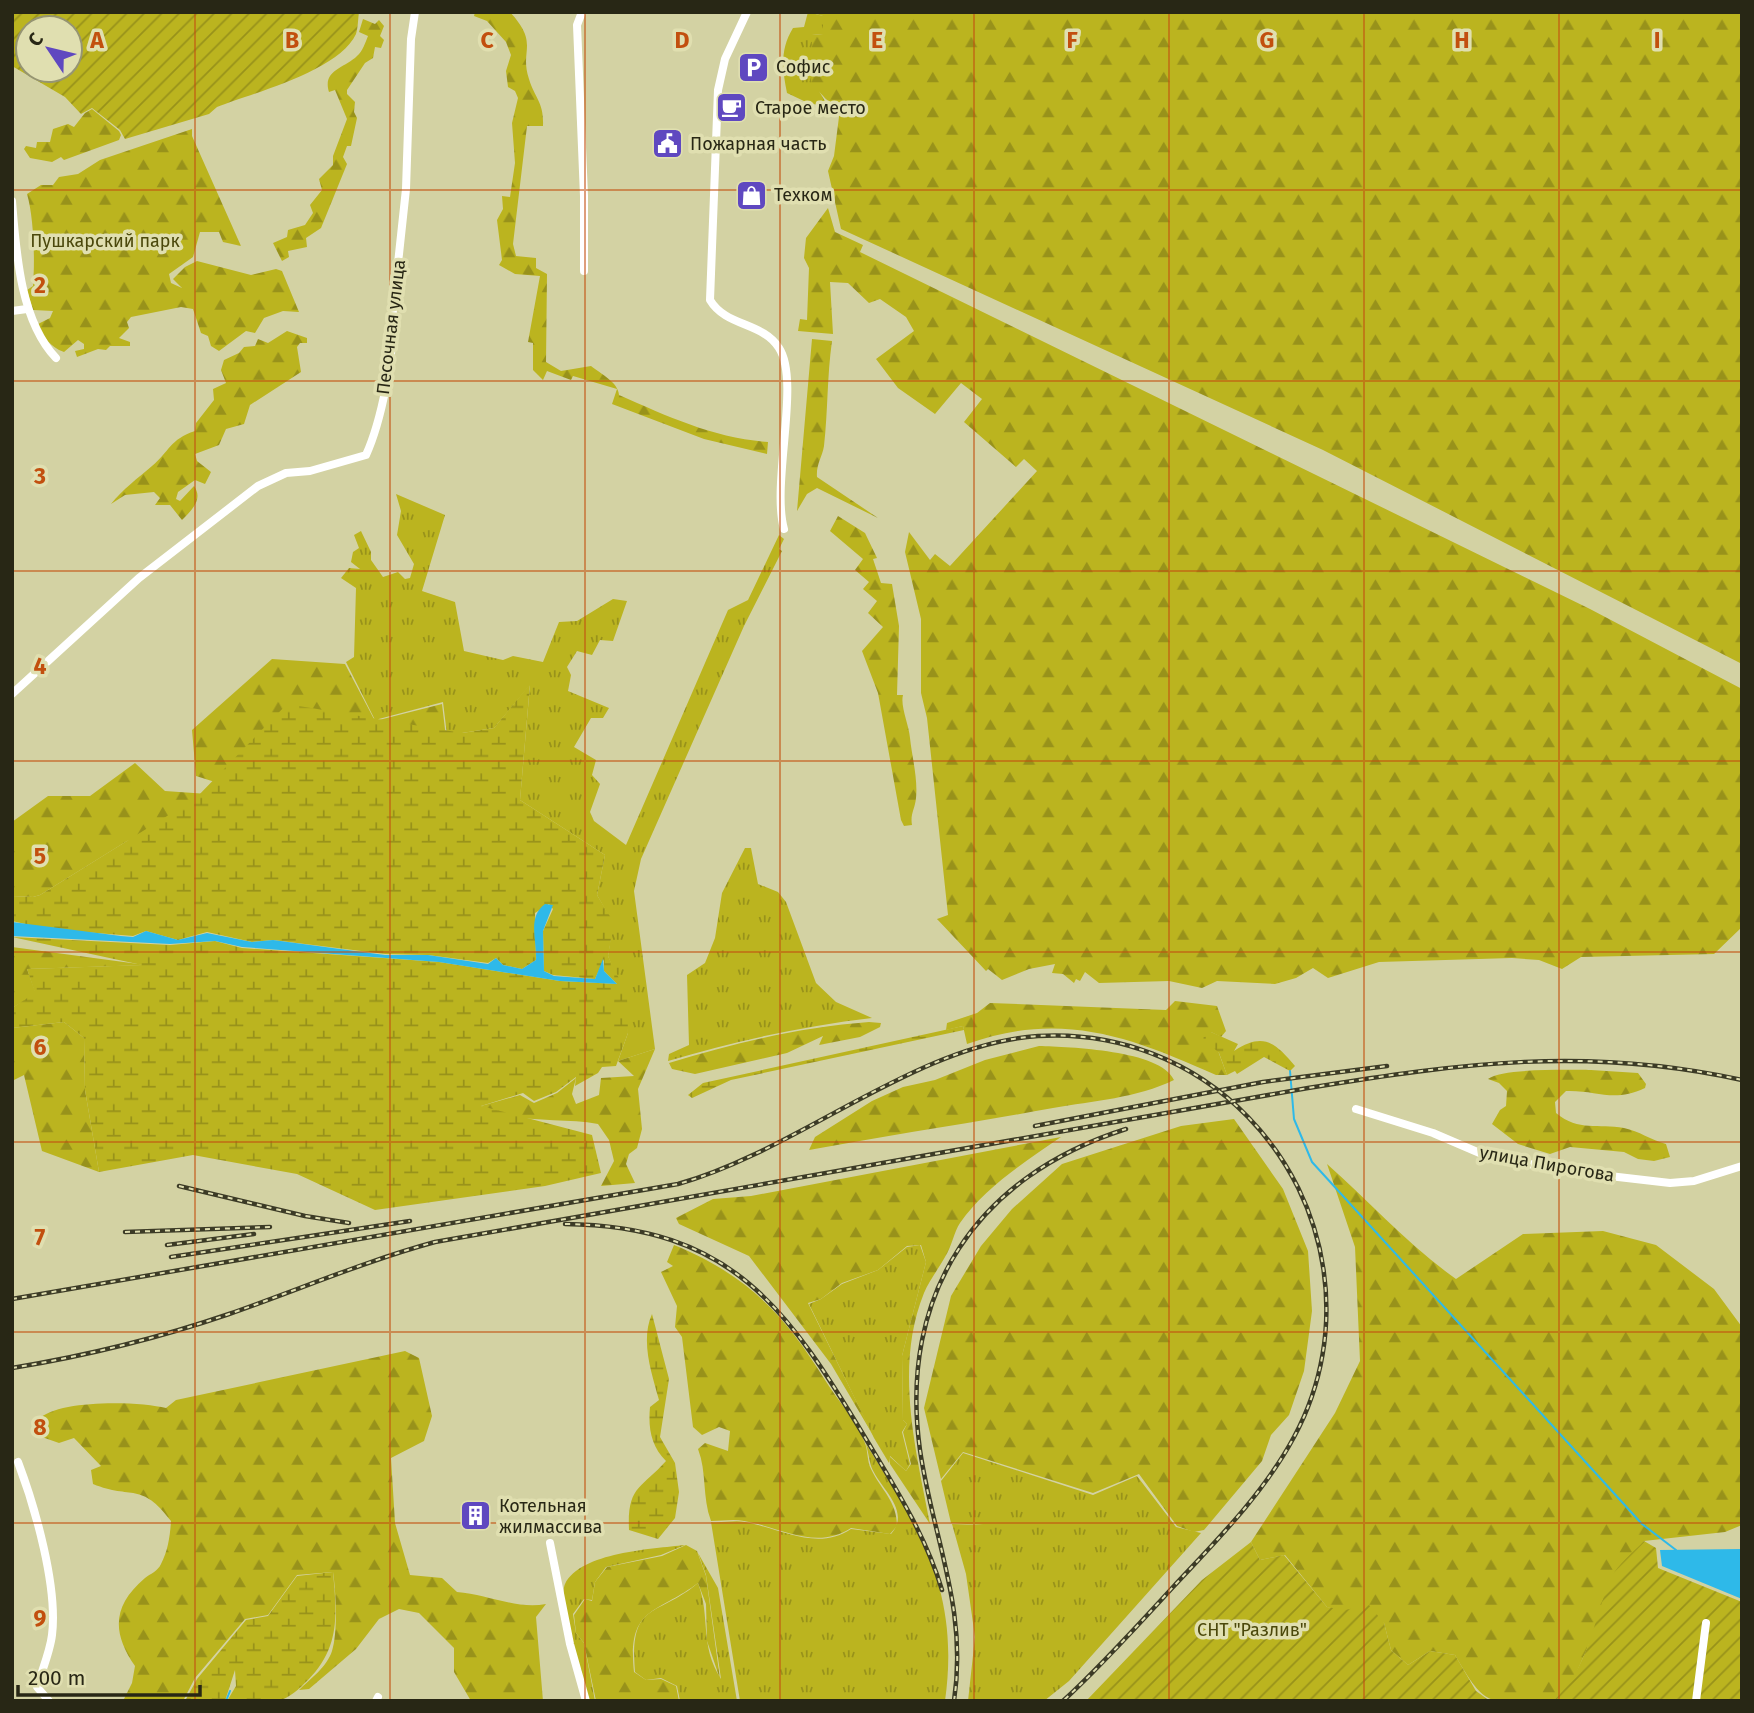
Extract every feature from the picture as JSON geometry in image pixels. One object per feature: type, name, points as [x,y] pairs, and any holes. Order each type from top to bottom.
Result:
[{"type":"street","name":"Песочная улица","points":[[12,694],[139,578],[258,486],[286,473],[310,471],[366,455],[378,422],[394,335],[392,318],[406,188],[411,39],[415,12]]},
{"type":"street","points":[[582,12],[577,25],[584,195],[584,271]]},
{"type":"street","points":[[747,12],[725,59],[718,90],[710,300],[716,310],[729,319],[764,333],[781,352],[787,372],[781,495],[784,529]]},
{"type":"street","points":[[12,201],[27,309],[47,348],[56,358]]},
{"type":"street","points":[[12,311],[27,309]]},
{"type":"street","name":"улица Пирогова","points":[[1356,1109],[1433,1133],[1489,1157],[1575,1172],[1670,1183],[1694,1181],[1742,1166]]},
{"type":"street","points":[[18,1462],[29,1491],[53,1597],[52,1636],[37,1687],[49,1701]]},
{"type":"street","points":[[550,1543],[570,1644],[586,1701]]},
{"type":"street","points":[[1696,1701],[1706,1623]]},
{"type":"green space","points":[[14,12],[359,12],[356,34],[347,47],[314,70],[217,107],[209,114],[125,139],[120,130],[92,108],[81,114],[65,97],[43,84],[84,84],[84,14],[14,14],[14,67],[12,66]]},
{"type":"green space","points":[[475,12],[510,12],[519,23],[527,40],[529,79],[541,106],[543,126],[527,126],[513,244],[516,256],[536,258],[536,268],[547,274],[546,362],[561,371],[591,366],[616,386],[618,390],[619,395],[710,431],[768,442],[767,454],[704,439],[612,404],[617,389],[573,376],[571,380],[547,371],[543,380],[533,370],[533,343],[528,342],[540,276],[515,274],[499,265],[502,260],[497,220],[503,209],[502,196],[510,197],[515,163],[512,123],[518,98],[515,91],[508,87],[506,71],[511,55],[506,42],[487,21],[474,16]]},
{"type":"green space","points":[[808,12],[823,16],[823,34],[812,35],[819,91],[829,108],[787,93],[783,67],[784,51],[793,28],[804,27]]},
{"type":"green space","points":[[808,12],[1742,12],[1742,664],[1323,450],[841,229],[828,171],[834,156],[840,109],[811,85],[812,35],[823,34],[823,16]]},
{"type":"green space","points":[[363,19],[375,24],[379,20],[384,26],[380,36],[384,40],[381,48],[375,47],[373,58],[365,63],[347,90],[347,94],[355,102],[354,112],[357,118],[351,146],[347,146],[343,157],[347,164],[321,228],[306,238],[307,247],[288,251],[289,257],[282,261],[273,243],[287,237],[288,230],[305,225],[313,213],[310,205],[322,190],[319,179],[333,165],[333,156],[347,119],[335,90],[329,92],[329,79],[362,49],[368,36],[359,32]]},
{"type":"green space","points":[[92,109],[119,131],[119,140],[64,160],[61,157],[52,162],[30,158],[24,149],[26,146],[36,148],[37,142],[50,142],[53,129],[68,124],[74,127],[85,113]]},
{"type":"green space","name":"Пушкарский парк","points":[[192,129],[192,136],[241,246],[223,242],[219,232],[200,232],[193,257],[169,274],[171,283],[182,288],[173,279],[185,267],[197,261],[251,275],[276,269],[282,271],[299,312],[283,311],[264,318],[255,333],[246,331],[219,351],[211,346],[208,336],[201,333],[193,309],[181,307],[131,317],[127,322],[129,328],[119,338],[130,342],[130,346],[110,346],[106,350],[98,349],[77,357],[75,351],[84,349],[84,344],[78,340],[64,352],[55,347],[38,324],[50,318],[53,311],[33,310],[27,290],[33,286],[34,264],[33,227],[27,194],[41,185],[53,185],[59,177],[78,174],[100,160]]},
{"type":"green space","points":[[828,208],[835,232],[863,245],[860,252],[1590,609],[1742,689],[1742,927],[1714,954],[1581,957],[1562,969],[1539,960],[1512,958],[1379,962],[1328,978],[1313,968],[1296,978],[1275,984],[1217,981],[1202,988],[1169,981],[1099,983],[1085,972],[1080,981],[1076,979],[1074,983],[1063,974],[1052,973],[1055,964],[1029,969],[1002,980],[988,969],[986,971],[937,919],[948,915],[927,718],[921,693],[921,619],[905,552],[909,532],[930,560],[935,554],[950,566],[1037,471],[1024,459],[1016,467],[964,422],[982,399],[961,383],[935,414],[898,388],[876,359],[914,331],[906,317],[880,299],[869,303],[848,283],[830,282],[833,334],[798,331],[800,319],[807,320],[809,268],[804,258],[806,238]]},
{"type":"green space","points":[[287,331],[307,338],[307,343],[300,343],[297,347],[301,372],[250,405],[244,424],[226,429],[219,445],[195,454],[197,461],[211,472],[205,484],[195,480],[178,492],[176,499],[180,501],[194,486],[197,491],[193,508],[182,520],[170,505],[155,505],[160,498],[154,492],[125,495],[111,504],[175,442],[195,431],[196,423],[214,400],[213,389],[226,383],[221,370],[224,360],[239,353],[244,347],[255,346],[258,339],[268,343]]},
{"type":"green space","points":[[812,339],[832,341],[824,446],[817,477],[878,518],[817,488],[807,494],[797,511]]},
{"type":"green space","points":[[396,494],[445,515],[422,591],[455,602],[464,651],[503,660],[513,656],[543,662],[559,622],[577,621],[613,599],[627,601],[613,641],[600,640],[592,655],[577,651],[567,667],[571,675],[568,691],[609,708],[603,718],[591,718],[574,747],[596,760],[592,775],[600,784],[590,812],[594,821],[626,845],[728,610],[748,600],[779,535],[784,539],[779,549],[782,551],[744,626],[641,859],[634,891],[655,1049],[618,1061],[628,1033],[615,973],[608,956],[613,923],[597,895],[605,855],[520,800],[530,685],[494,728],[462,733],[448,743],[443,702],[375,720],[346,662],[354,657],[356,588],[341,578],[349,568],[360,569],[351,562],[353,552],[359,548],[354,535],[361,531],[371,552],[371,560],[383,577],[398,572],[405,579],[410,578],[414,564],[397,535],[401,511]]},
{"type":"green space","points":[[838,516],[865,533],[877,558],[873,559],[881,583],[892,584],[899,626],[897,695],[903,695],[916,783],[912,825],[904,826],[901,820],[878,693],[862,651],[883,627],[868,613],[877,601],[863,589],[869,582],[855,570],[863,559],[830,531]]},
{"type":"green space","points":[[272,659],[345,664],[375,721],[442,704],[447,746],[127,841],[40,895],[12,896],[12,822],[48,796],[90,796],[135,763],[165,791],[208,794],[215,782],[196,776],[192,730]]},
{"type":"green space","points":[[530,684],[520,800],[605,855],[597,895],[614,923],[608,956],[627,995],[628,1033],[616,1066],[602,1067],[598,1073],[575,1086],[576,1077],[556,1092],[534,1101],[523,1093],[481,1106],[592,1135],[601,1173],[545,1186],[375,1210],[297,1174],[193,1155],[99,1172],[85,1090],[84,1038],[64,1022],[12,1028],[12,1008],[35,993],[27,969],[142,965],[12,937],[170,945],[215,941],[242,948],[439,962],[560,981],[617,984],[604,971],[604,959],[595,979],[553,975],[544,971],[543,931],[553,909],[549,904],[535,913],[536,960],[522,969],[503,965],[496,958],[488,963],[428,955],[385,954],[273,940],[252,942],[207,932],[178,940],[146,931],[133,936],[48,929],[12,921],[12,896],[40,895],[196,798],[287,704],[462,733],[494,728]]},
{"type":"green space","points":[[745,848],[751,848],[758,884],[778,892],[786,902],[816,983],[836,1002],[872,1018],[769,1035],[668,1061],[669,1054],[689,1045],[687,975],[705,963],[715,938],[722,893]]},
{"type":"green space","points":[[12,947],[146,965],[27,969],[36,994],[12,1008]]},
{"type":"green space","points":[[1175,1001],[1217,1006],[1226,1031],[1221,1037],[1211,1032],[1227,1075],[1216,1075],[1154,1049],[1095,1032],[1034,1029],[1001,1034],[967,1044],[963,1026],[946,1030],[947,1023],[977,1013],[990,1003],[1166,1010]]},
{"type":"green space","points":[[64,1022],[84,1038],[85,1090],[99,1172],[42,1151],[24,1075],[12,1081],[12,1028]]},
{"type":"green space","points":[[869,1022],[881,1023],[880,1027],[860,1037],[819,1045],[823,1036],[787,1053],[695,1074],[672,1069],[669,1063],[768,1037]]},
{"type":"green space","points":[[963,1026],[964,1030],[731,1080],[692,1098],[688,1095],[703,1083]]},
{"type":"green space","points":[[1211,1032],[1238,1044],[1234,1051],[1253,1042],[1268,1042],[1295,1066],[1290,1071],[1264,1057],[1237,1074],[1235,1071],[1227,1075],[1219,1053],[1203,1038]]},
{"type":"green space","points":[[1039,1046],[1091,1049],[1133,1056],[1166,1070],[1174,1080],[1115,1098],[809,1150],[815,1137],[872,1101],[903,1087],[935,1080],[985,1060]]},
{"type":"green space","points":[[655,1049],[638,1089],[642,1129],[637,1148],[629,1154],[626,1164],[635,1183],[601,1186],[614,1161],[609,1140],[598,1124],[508,1116],[481,1106],[520,1095],[534,1103],[557,1093],[576,1078],[572,1094],[576,1104],[599,1095],[601,1078],[634,1076],[618,1061]]},
{"type":"green space","points":[[1591,1070],[1638,1073],[1646,1084],[1645,1088],[1624,1095],[1566,1091],[1555,1102],[1556,1113],[1581,1125],[1635,1131],[1666,1144],[1670,1157],[1654,1161],[1638,1159],[1624,1152],[1570,1147],[1550,1154],[1518,1144],[1492,1124],[1500,1110],[1506,1106],[1507,1091],[1499,1083],[1488,1079],[1521,1071]]},
{"type":"green space","points":[[1234,1119],[1283,1189],[1308,1251],[1312,1311],[1304,1371],[1289,1415],[1271,1435],[1262,1461],[1204,1530],[1194,1532],[1177,1526],[1139,1474],[1093,1493],[963,1452],[941,1479],[924,1408],[951,1296],[981,1246],[1012,1209],[1062,1164],[1181,1126]]},
{"type":"green space","points":[[1061,1137],[1007,1176],[970,1210],[958,1227],[947,1253],[924,1293],[915,1321],[909,1379],[914,1438],[930,1524],[890,1464],[889,1456],[906,1471],[911,1464],[903,1432],[907,1424],[903,1420],[902,1356],[926,1262],[921,1245],[907,1246],[878,1270],[842,1283],[821,1299],[808,1303],[874,1437],[831,1364],[749,1256],[679,1224],[676,1218],[713,1199],[751,1196]]},
{"type":"green space","points":[[1327,1164],[1406,1238],[1456,1279],[1523,1234],[1603,1231],[1656,1245],[1714,1289],[1742,1327],[1742,1525],[1725,1532],[1644,1541],[1593,1635],[1571,1685],[1553,1701],[1493,1700],[1475,1687],[1455,1655],[1430,1651],[1408,1665],[1391,1650],[1384,1623],[1327,1607],[1285,1555],[1260,1560],[1251,1542],[1335,1413],[1360,1361],[1355,1247]]},
{"type":"green space","points":[[674,1245],[723,1269],[743,1283],[778,1316],[810,1356],[852,1418],[866,1446],[871,1469],[888,1496],[896,1517],[897,1526],[890,1534],[851,1528],[838,1535],[811,1537],[744,1521],[711,1521],[698,1449],[705,1443],[728,1451],[730,1431],[719,1427],[702,1435],[693,1427],[682,1337],[675,1327],[677,1306],[661,1272],[673,1266],[667,1262]]},
{"type":"green space","points":[[920,1245],[926,1262],[902,1356],[903,1420],[907,1424],[902,1432],[910,1464],[906,1471],[890,1456],[889,1463],[874,1438],[809,1304],[842,1284],[878,1270],[907,1247]]},
{"type":"green space","points":[[652,1314],[669,1379],[660,1437],[675,1463],[679,1492],[675,1518],[658,1539],[629,1530],[633,1496],[666,1461],[654,1443],[650,1429],[650,1407],[659,1400],[647,1346]]},
{"type":"green space","points":[[405,1351],[419,1358],[432,1416],[424,1441],[391,1458],[395,1523],[410,1575],[442,1578],[457,1592],[524,1605],[546,1604],[536,1617],[543,1701],[471,1701],[454,1672],[454,1648],[419,1613],[399,1609],[379,1619],[356,1649],[309,1689],[299,1690],[322,1667],[332,1651],[336,1623],[333,1572],[297,1575],[268,1615],[245,1619],[195,1678],[183,1701],[123,1701],[132,1683],[135,1666],[127,1654],[119,1631],[121,1609],[134,1588],[160,1566],[167,1549],[171,1521],[161,1509],[143,1496],[93,1484],[91,1470],[101,1466],[74,1438],[59,1443],[39,1436],[38,1420],[48,1413],[79,1405],[118,1403],[166,1408],[176,1400]]},
{"type":"green space","points":[[866,1444],[904,1506],[932,1565],[947,1628],[945,1701],[740,1701],[711,1522],[745,1522],[811,1538],[838,1536],[851,1529],[891,1534],[898,1516],[896,1508],[871,1466]]},
{"type":"green space","points":[[963,1453],[1093,1495],[1137,1476],[1176,1527],[1201,1533],[1069,1681],[1044,1701],[968,1701],[975,1637],[966,1574],[952,1524],[983,1525],[951,1523],[941,1481]]},
{"type":"green space","points":[[1644,1541],[1656,1548],[1658,1568],[1742,1602],[1742,1701],[1553,1701],[1575,1674],[1589,1643],[1611,1578],[1621,1563]]},
{"type":"green space","name":"СНТ \"Разлив\"","points":[[1251,1542],[1260,1560],[1284,1555],[1327,1607],[1345,1610],[1369,1605],[1384,1623],[1391,1650],[1408,1665],[1430,1651],[1455,1655],[1476,1691],[1490,1701],[1086,1701],[1202,1580]]},
{"type":"green space","points":[[685,1545],[661,1555],[606,1567],[595,1582],[592,1600],[584,1599],[573,1614],[576,1633],[584,1643],[595,1701],[588,1701],[568,1622],[565,1584],[573,1573],[601,1559]]},
{"type":"green space","points":[[686,1545],[697,1551],[706,1576],[720,1679],[707,1641],[706,1604],[698,1583],[648,1614],[635,1635],[634,1672],[646,1680],[661,1679],[676,1686],[679,1701],[596,1701],[584,1643],[576,1633],[574,1615],[585,1599],[592,1601],[595,1582],[607,1567],[662,1556]]},
{"type":"green space","points":[[698,1553],[718,1588],[737,1701],[680,1701],[677,1686],[661,1678],[646,1680],[635,1672],[634,1649],[641,1621],[698,1583],[704,1608],[707,1642],[721,1679],[706,1575]]},
{"type":"green space","points":[[333,1572],[335,1617],[331,1643],[318,1668],[298,1690],[277,1701],[227,1701],[236,1686],[235,1670],[225,1701],[185,1701],[197,1679],[246,1620],[268,1616],[297,1576]]},
{"type":"water","points":[[545,904],[553,905],[543,931],[544,971],[554,976],[595,979],[603,959],[604,971],[617,984],[560,981],[439,962],[242,947],[215,941],[170,944],[12,936],[12,922],[133,937],[146,931],[178,940],[207,933],[252,942],[273,940],[385,955],[428,955],[488,964],[496,958],[503,965],[522,969],[536,960],[536,915]]},
{"type":"water","points":[[1742,1549],[1742,1599],[1662,1566],[1660,1550]]},
{"type":"waterway","points":[[1290,1071],[1294,1119],[1312,1162],[1642,1524],[1676,1550]]},
{"type":"waterway","points":[[226,1701],[230,1691]]},
{"type":"railway","points":[[12,1299],[678,1184],[768,1148],[902,1077],[992,1043],[1038,1036],[1067,1036],[1097,1039],[1152,1054],[1179,1065],[1227,1097],[1248,1117],[1276,1151],[1298,1188],[1314,1228],[1324,1269],[1326,1312],[1323,1355],[1312,1397],[1294,1437],[1269,1477],[1207,1551],[1063,1701]]},
{"type":"railway","points":[[12,1368],[94,1352],[176,1331],[435,1242],[1308,1088],[1419,1071],[1525,1062],[1577,1061],[1631,1063],[1742,1080]]},
{"type":"railway","points":[[1035,1126],[1263,1082],[1387,1066]]},
{"type":"railway","points":[[954,1701],[957,1667],[953,1604],[920,1450],[916,1393],[922,1341],[936,1292],[959,1249],[990,1210],[1028,1177],[1073,1150],[1126,1129]]},
{"type":"railway","points":[[179,1186],[305,1216],[349,1223]]},
{"type":"railway","points":[[171,1257],[410,1221]]},
{"type":"railway","points":[[565,1224],[623,1228],[672,1240],[713,1259],[749,1284],[781,1314],[838,1393],[888,1475],[927,1550],[942,1590]]},
{"type":"railway","points":[[125,1232],[270,1227]]},
{"type":"railway","points":[[167,1245],[254,1234]]},
{"type":"place","name":"Софис","points":[[753,67]]},
{"type":"place","name":"Старое место","points":[[732,108]]},
{"type":"place","name":"Пожарная часть","points":[[667,144]]},
{"type":"place","name":"Техком","points":[[751,195]]},
{"type":"place","name":"Котельная жилмассива","points":[[476,1516]]}]
